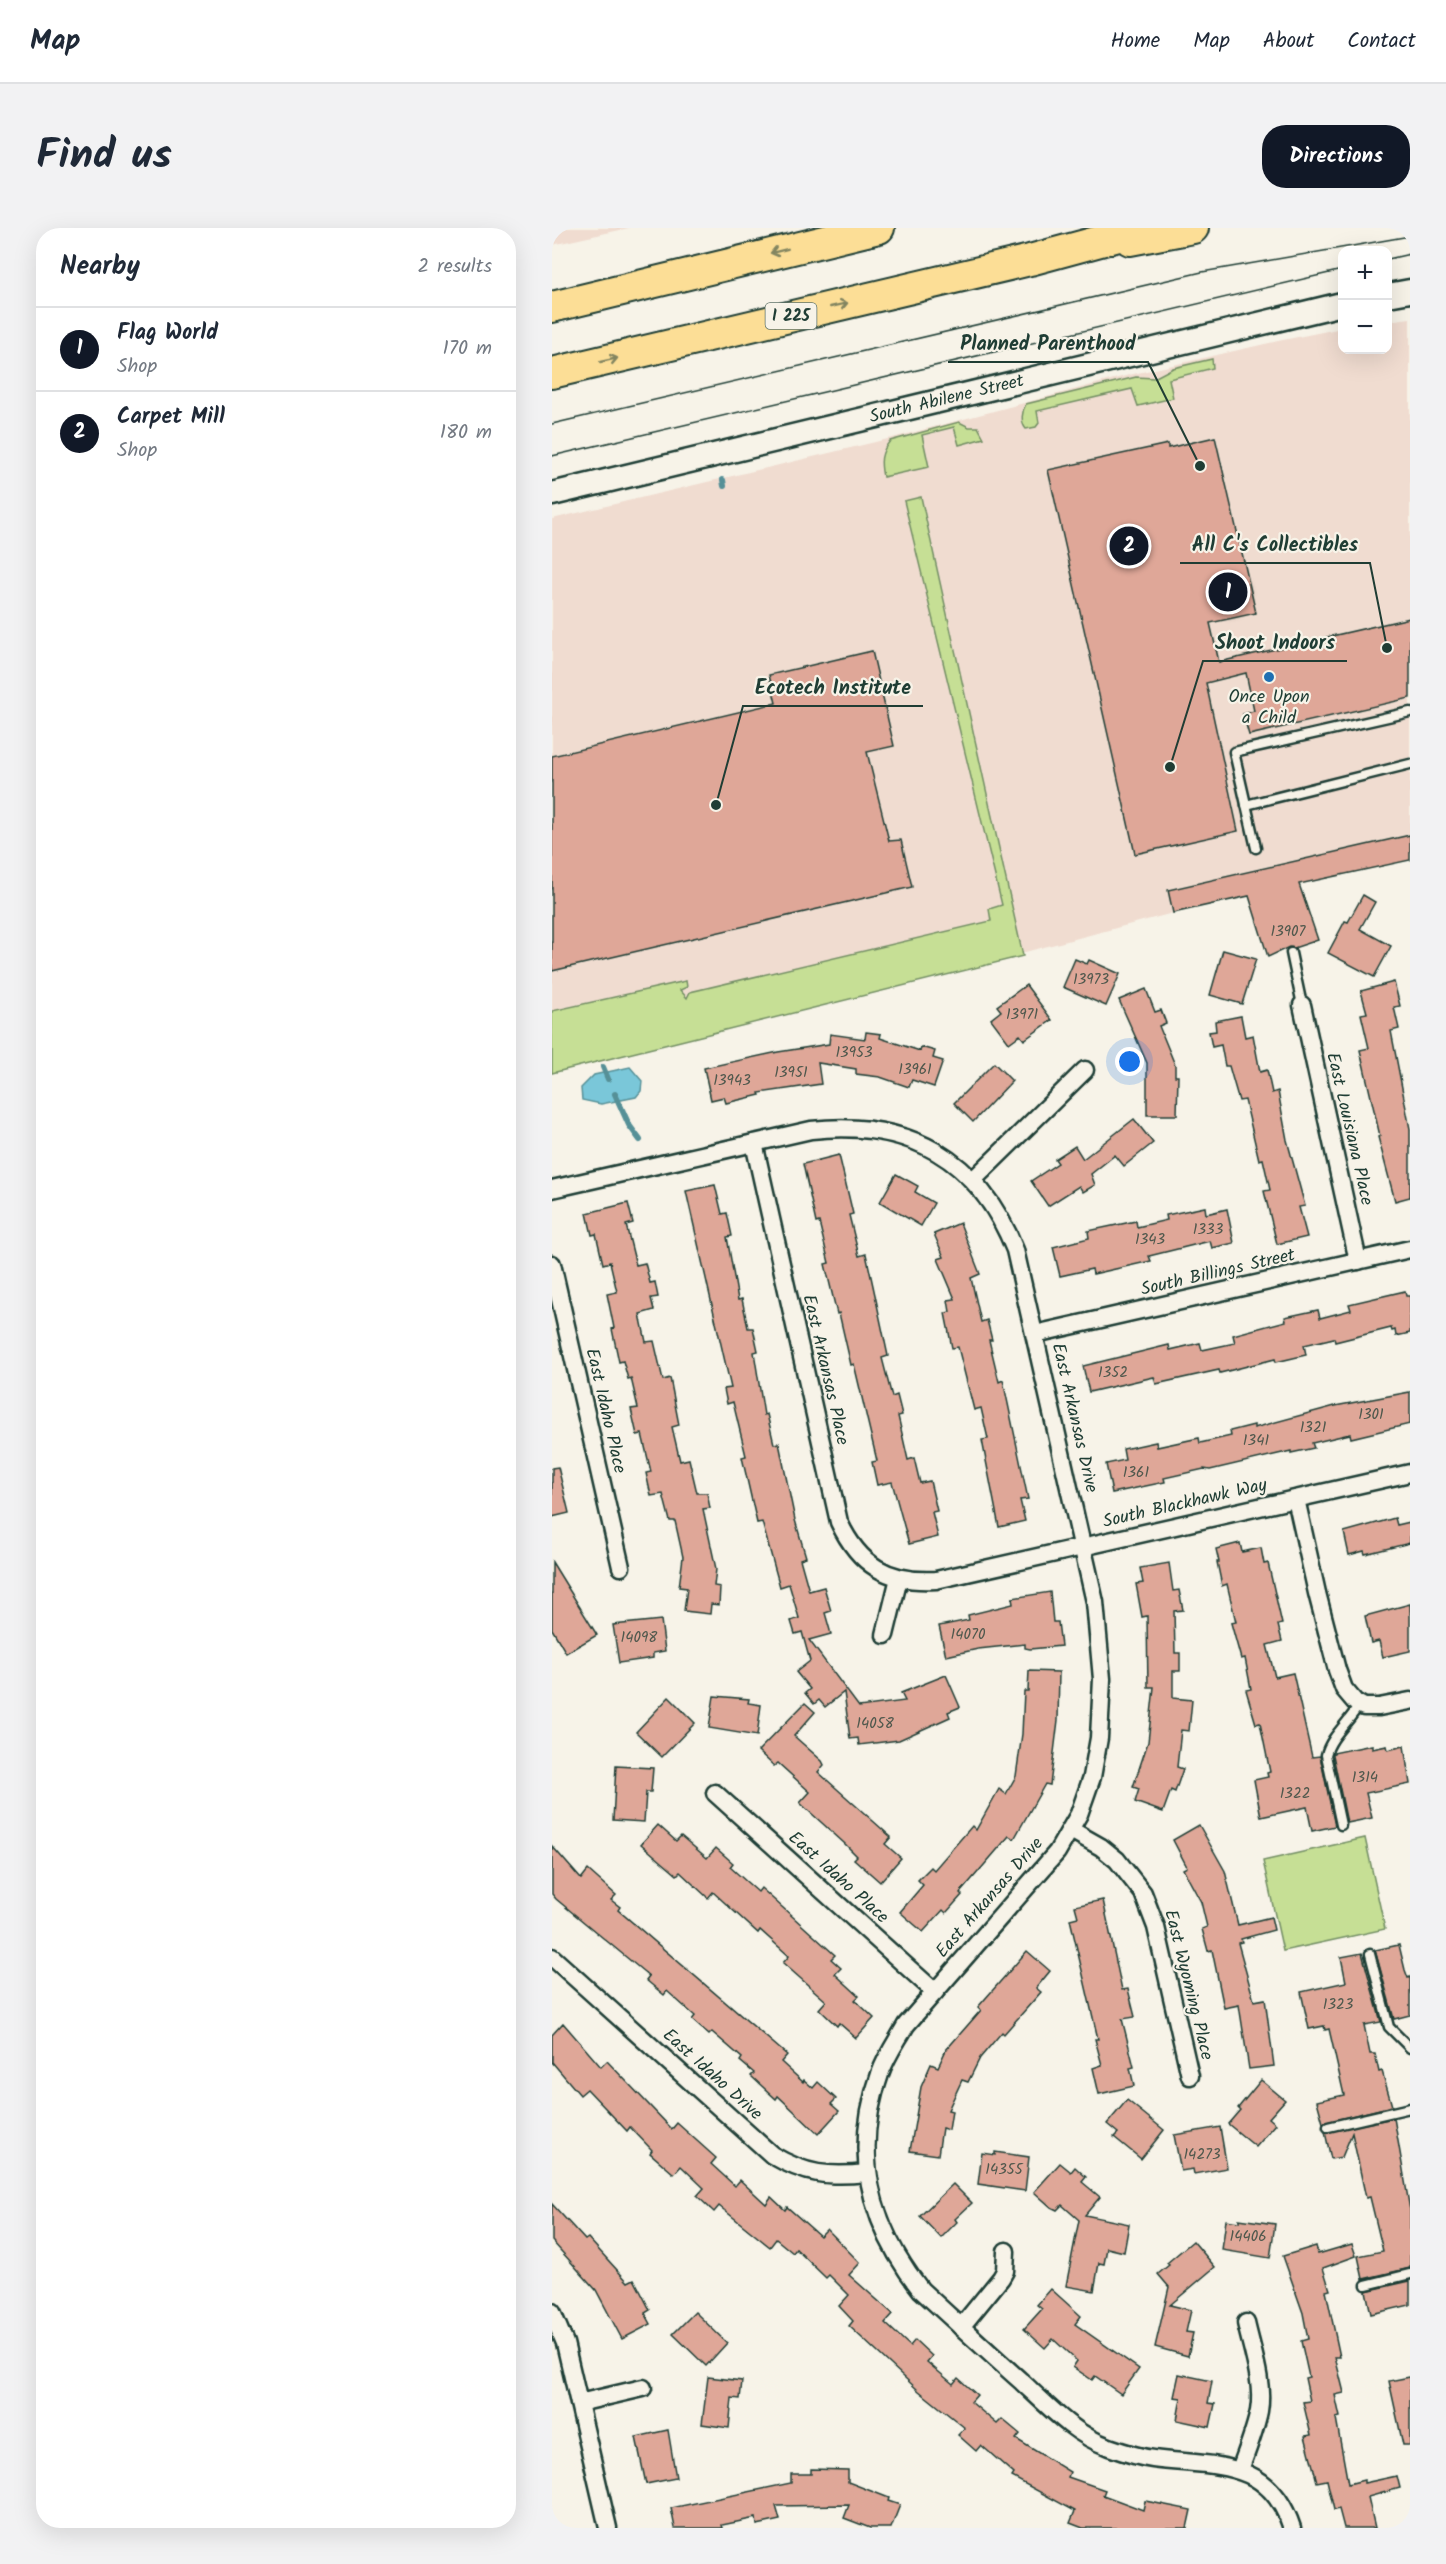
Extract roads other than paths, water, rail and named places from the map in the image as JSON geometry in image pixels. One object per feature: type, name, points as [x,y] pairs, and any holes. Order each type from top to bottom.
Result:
[{"type":"highway","points":[[836,238],[865,228]]},
{"type":"highway","points":[[552,307],[879,228]]},
{"type":"highway","name":"I 225","points":[[552,373],[1030,260],[1148,228]]},
{"type":"highway","points":[[1030,260],[1192,228]]},
{"type":"street","points":[[1392,294],[1410,291]]},
{"type":"street","name":"South Abilene Street","points":[[552,494],[1338,305]]},
{"type":"street","name":"East Louisiana Place","points":[[1302,1005],[1358,1261]]},
{"type":"street","points":[[973,1180],[1085,1070]]},
{"type":"street","name":"East Arkansas Drive","points":[[552,1189],[754,1143],[833,1128],[882,1131],[909,1138],[933,1150],[973,1180],[1000,1217],[1015,1250],[1095,1602],[1102,1679],[1099,1738],[1092,1777],[1071,1830],[1057,1852],[1036,1880],[906,2025],[880,2073],[871,2104],[866,2137],[867,2172],[874,2205],[881,2225],[901,2264],[921,2290],[1059,2416],[1098,2442],[1139,2456],[1217,2464],[1240,2469],[1269,2489],[1283,2507],[1292,2528]]},
{"type":"street","name":"East Arkansas Place","points":[[754,1143],[839,1522],[858,1553],[872,1565],[899,1578],[918,1581],[936,1580],[1083,1547]]},
{"type":"street","name":"South Billings Street","points":[[1035,1334],[1410,1249]]},
{"type":"street","name":"East Idaho Place","points":[[552,1264],[621,1567]]},
{"type":"street","name":"South Blackhawk Way","points":[[1083,1547],[1410,1473]]},
{"type":"street","name":"South Blackhawk Way","points":[[1296,1499],[1340,1681],[1349,1696],[1359,1705]]},
{"type":"street","points":[[885,1635],[899,1578]]},
{"type":"street","points":[[1359,1705],[1379,1707],[1410,1701]]},
{"type":"street","name":"East Idaho Place","points":[[715,1793],[935,1992]]},
{"type":"street","name":"East Wyoming Place","points":[[1071,1830],[1101,1847],[1117,1860],[1143,1893],[1156,1927],[1190,2076]]},
{"type":"street","name":"East Idaho Drive","points":[[552,1957],[772,2155],[791,2166],[812,2173],[840,2176],[867,2172]]},
{"type":"street","points":[[961,2327],[1001,2278],[1005,2271],[1006,2251]]},
{"type":"street","points":[[552,2312],[562,2331],[608,2528]]},
{"type":"street","points":[[1240,2469],[1254,2428],[1260,2399],[1260,2388],[1246,2323]]},
{"type":"street","points":[[579,2403],[643,2388]]},
{"type":"lane","points":[[1256,848],[1233,752],[1410,712]]},
{"type":"lane","points":[[1246,805],[1410,764]]},
{"type":"lane","points":[[1291,953],[1302,1005]]},
{"type":"lane","points":[[1341,1825],[1326,1755],[1330,1745],[1359,1705]]},
{"type":"lane","points":[[1370,1954],[1389,2027],[1410,2048]]},
{"type":"lane","points":[[1328,2127],[1410,2108]]},
{"type":"lane","points":[[1366,2285],[1410,2274]]},
{"type":"water","points":[[630,1067],[642,1081],[641,1091],[636,1097],[601,1104],[582,1100],[581,1088],[594,1075]]},
{"type":"waterway","points":[[723,480],[724,486]]},
{"type":"waterway","points":[[603,1067],[608,1079]]},
{"type":"waterway","points":[[615,1094],[629,1125],[640,1140]]},
{"type":"tram line","points":[[552,424],[1202,272],[1410,236]]},
{"type":"tram line","points":[[1392,258],[1410,254]]},
{"type":"tram line","points":[[552,456],[1338,271]]},
{"type":"place","name":"Planned Parenthood","points":[[1200,466]]},
{"type":"place","name":"Carpet Mill","points":[[1129,546]]},
{"type":"place","name":"Flag World","points":[[1228,592]]},
{"type":"place","name":"All C's Collectibles","points":[[1387,648]]},
{"type":"place","name":"Once Upon a Child","points":[[1269,677]]},
{"type":"place","name":"Shoot Indoors","points":[[1170,767]]},
{"type":"place","name":"Ecotech Institute","points":[[716,805]]}]
